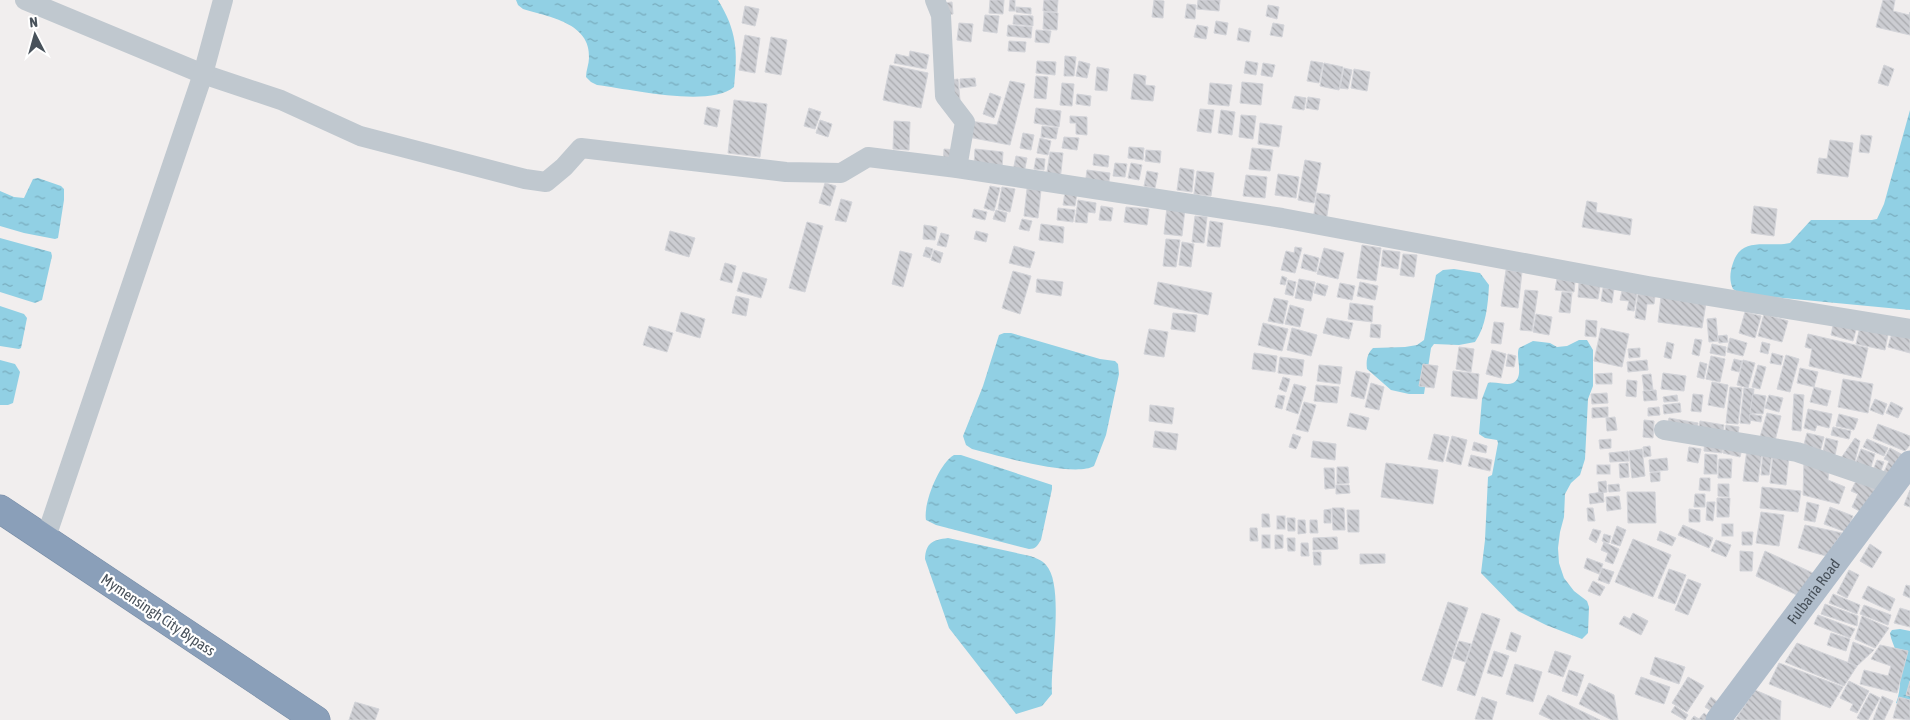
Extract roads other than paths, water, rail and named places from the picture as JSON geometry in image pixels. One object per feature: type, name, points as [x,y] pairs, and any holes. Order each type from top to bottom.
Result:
[{"type":"highway","name":"Mymensingh City Bypass","points":[[0,509],[316,720]]},
{"type":"main road","name":"Fulbaria Road","points":[[1718,720],[1910,463]]},
{"type":"street","points":[[25,0],[203,74],[281,100],[360,136],[525,179],[546,182],[564,167],[581,148],[786,172],[841,173],[868,157],[956,168],[1282,218],[1648,286],[1910,329]]},
{"type":"street","points":[[45,540],[203,74],[223,0]]},
{"type":"street","points":[[935,0],[941,15],[945,96],[965,122],[956,168]]},
{"type":"street","points":[[1664,430],[1797,452],[1894,485]]},
{"type":"water","points":[[516,0],[718,0],[729,22],[735,42],[734,87],[722,93],[688,97],[597,85],[586,77],[589,58],[588,46],[576,29],[556,19],[523,9]]},
{"type":"water","points":[[1910,110],[1910,310],[1741,294],[1733,289],[1730,279],[1733,263],[1737,254],[1749,246],[1790,243],[1811,220],[1877,219],[1884,204]]},
{"type":"water","points":[[38,178],[61,186],[64,189],[58,238],[55,239],[0,226],[0,191],[14,197],[24,198],[33,179]]},
{"type":"water","points":[[0,238],[51,252],[52,256],[42,300],[35,303],[0,292]]},
{"type":"water","points":[[1454,269],[1480,273],[1489,285],[1486,315],[1479,336],[1475,342],[1459,345],[1434,344],[1431,348],[1424,394],[1409,394],[1391,390],[1367,369],[1369,353],[1373,348],[1405,347],[1417,345],[1424,340],[1436,275],[1443,270]]},
{"type":"water","points":[[0,306],[24,314],[27,318],[21,348],[19,349],[0,346]]},
{"type":"water","points":[[1011,333],[1100,359],[1115,361],[1118,364],[1119,374],[1106,435],[1094,466],[1084,469],[1070,469],[1034,464],[972,449],[966,445],[963,436],[983,386],[999,335]]},
{"type":"water","points":[[1579,340],[1587,340],[1593,350],[1593,386],[1588,399],[1585,459],[1580,475],[1571,483],[1565,494],[1564,517],[1558,548],[1559,563],[1564,578],[1574,591],[1587,601],[1589,607],[1588,633],[1582,639],[1546,625],[1518,611],[1481,573],[1485,540],[1488,477],[1492,475],[1498,443],[1497,440],[1485,438],[1479,434],[1482,399],[1488,383],[1510,384],[1517,380],[1519,348],[1533,341],[1550,343],[1557,347],[1567,346]]},
{"type":"water","points":[[0,360],[15,364],[20,372],[13,403],[8,405],[0,405]]},
{"type":"water","points":[[954,455],[961,455],[1052,485],[1041,540],[1036,547],[1029,549],[936,525],[926,520],[927,504],[933,484],[948,459]]},
{"type":"water","points":[[948,538],[1030,556],[1041,560],[1052,575],[1056,607],[1052,694],[1042,706],[1016,714],[949,628],[925,559],[928,546],[931,543]]},
{"type":"water","points":[[1892,630],[1910,631],[1910,708],[1896,703],[1900,685],[1900,671],[1890,633]]}]
